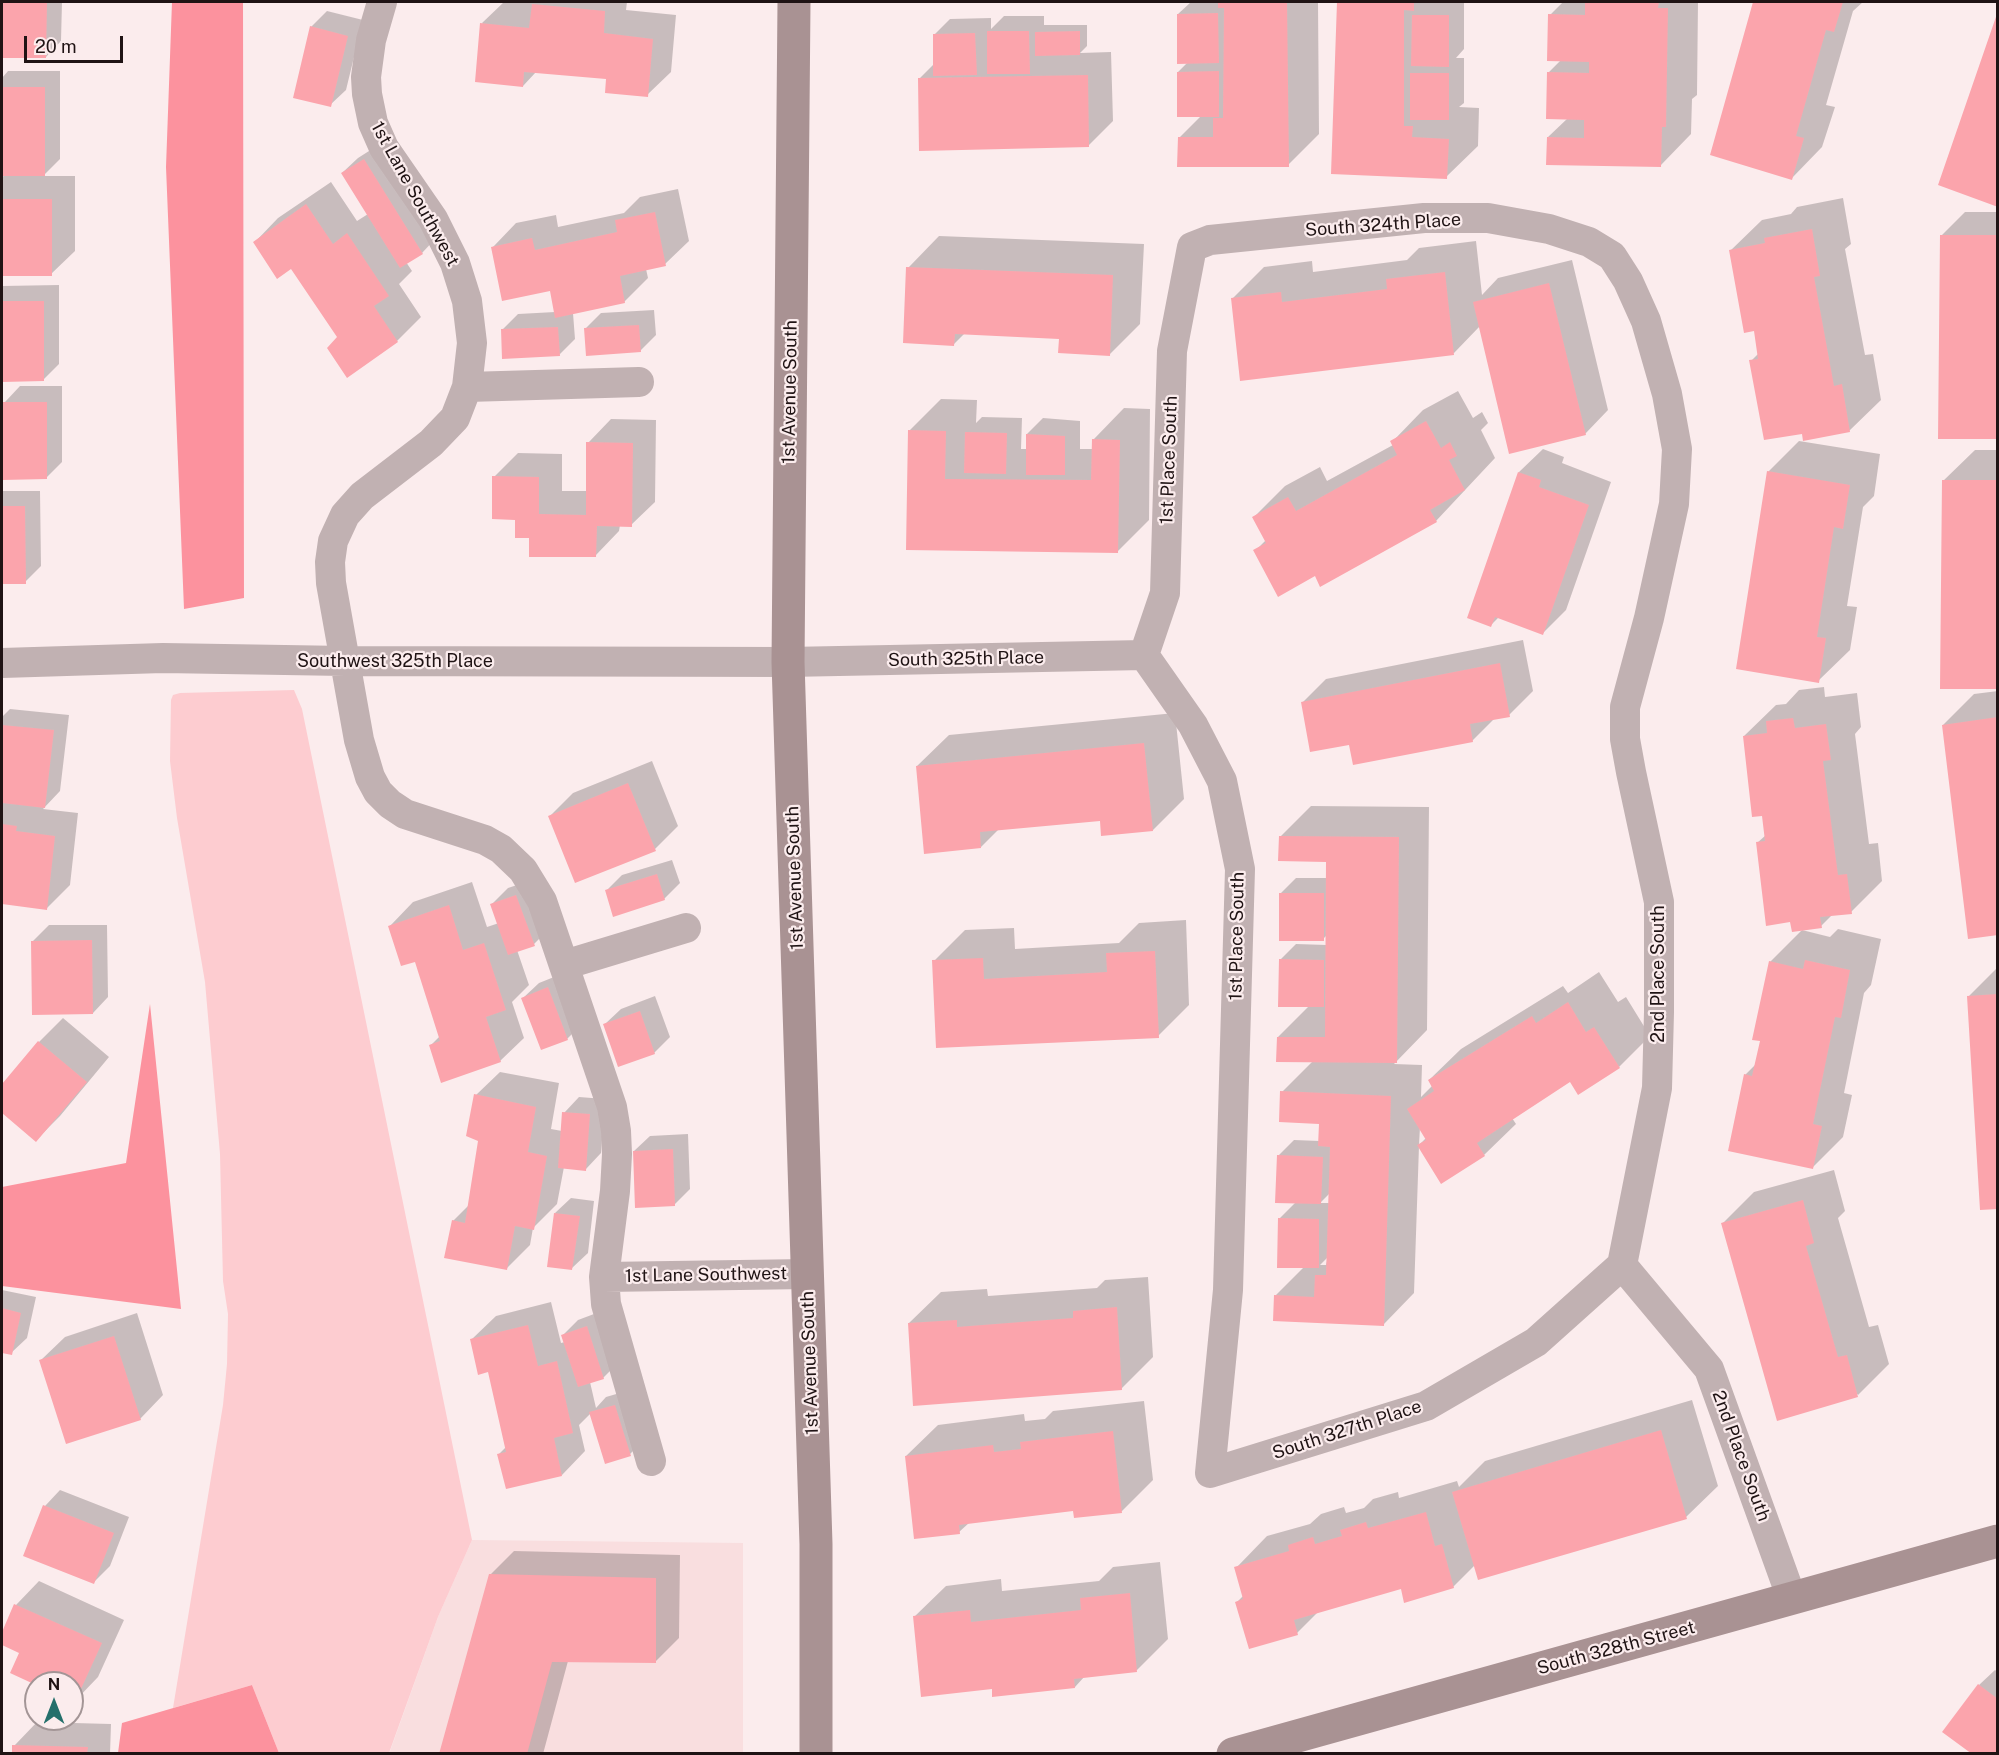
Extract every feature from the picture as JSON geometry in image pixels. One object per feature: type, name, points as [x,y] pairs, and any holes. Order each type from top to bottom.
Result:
[{"type":"main road","name":"1st Avenue South","points":[[794,2],[788,662],[816,1544],[816,1754]]},
{"type":"main road","name":"South 328th Street","points":[[1233,1754],[1998,1541]]},
{"type":"street","name":"1st Lane Southwest","points":[[382,2],[368,58],[366,77],[370,111],[377,135],[433,219],[460,277],[471,329],[471,360],[467,387],[460,409],[447,428],[362,496],[345,515],[337,530],[331,551],[330,573],[345,661],[364,759],[378,792],[405,814],[485,840],[501,849],[516,862],[542,901],[606,1086],[616,1131],[615,1191],[604,1276],[606,1304],[651,1461]]},
{"type":"street","name":"South 324th Place","points":[[1192,247],[1210,240],[1424,218],[1488,218],[1549,229],[1589,242],[1612,256],[1628,281]]},
{"type":"street","name":"1st Place South","points":[[1192,247],[1172,351],[1165,593],[1144,655],[1193,725],[1222,781],[1240,869],[1228,1290],[1210,1473]]},
{"type":"street","name":"2nd Place South","points":[[1628,281],[1646,321],[1667,394],[1677,449],[1674,504],[1649,618],[1625,707],[1625,739],[1659,902],[1659,1012],[1657,1088],[1622,1266],[1709,1369],[1792,1599]]},
{"type":"street","points":[[467,387],[639,382]]},
{"type":"street","name":"South 325th Place","points":[[788,662],[1144,655]]},
{"type":"street","name":"Southwest 325th Place","points":[[2,663],[163,658],[345,661],[788,662]]},
{"type":"street","points":[[564,965],[687,928]]},
{"type":"street","name":"South 327th Place","points":[[1210,1473],[1426,1406],[1536,1342],[1622,1266]]},
{"type":"street","name":"1st Lane Southwest","points":[[604,1276],[807,1274]]},
{"type":"shaded area","points":[[172,2],[243,2],[244,598],[184,609],[166,167]]},
{"type":"shaded area","points":[[294,690],[302,709],[472,1540],[438,1617],[389,1753],[279,1753],[252,1685],[173,1708],[223,1405],[228,1314],[223,1281],[220,1154],[205,982],[177,818],[170,761],[171,700],[173,695],[180,693]]},
{"type":"shaded area","points":[[150,1004],[181,1309],[2,1286],[2,1187],[126,1163]]},
{"type":"shaded area","points":[[472,1540],[743,1543],[743,1753],[389,1754],[438,1617]]},
{"type":"shaded area","points":[[252,1685],[279,1753],[118,1753],[122,1723]]},
{"type":"building","points":[[2,2],[47,2],[46,58],[2,58]]},
{"type":"building","points":[[1218,2],[1287,2],[1289,167],[1177,167],[1178,137],[1213,137],[1213,118],[1223,118],[1224,8],[1218,8]]},
{"type":"building","points":[[1337,2],[1414,2],[1414,11],[1404,10],[1404,126],[1413,126],[1412,137],[1449,139],[1447,179],[1331,174]]},
{"type":"building","points":[[1585,2],[1659,2],[1658,8],[1668,8],[1666,127],[1662,127],[1661,167],[1546,165],[1547,137],[1584,138],[1584,120],[1546,119],[1547,72],[1589,73],[1589,62],[1547,61],[1548,14],[1585,15]]},
{"type":"building","points":[[1753,2],[1843,2],[1834,32],[1826,30],[1796,136],[1804,138],[1792,180],[1710,155]]},
{"type":"building","points":[[532,4],[605,11],[604,33],[653,39],[648,97],[605,93],[606,79],[524,72],[523,87],[475,82],[480,23],[529,28]]},
{"type":"building","points":[[1998,11],[1998,207],[1938,185]]},
{"type":"building","points":[[1218,13],[1219,63],[1177,64],[1177,14]]},
{"type":"building","points":[[1412,15],[1449,15],[1449,67],[1411,66]]},
{"type":"building","points":[[310,26],[348,36],[331,107],[293,98]]},
{"type":"building","points":[[987,31],[1029,31],[1030,74],[987,74]]},
{"type":"building","points":[[1080,31],[1080,55],[1035,56],[1035,32]]},
{"type":"building","points":[[975,33],[977,75],[933,76],[933,34]]},
{"type":"building","points":[[1219,71],[1219,117],[1177,117],[1177,72]]},
{"type":"building","points":[[1410,73],[1449,73],[1449,120],[1410,120]]},
{"type":"building","points":[[1088,75],[1089,147],[919,151],[918,78]]},
{"type":"building","points":[[2,87],[45,87],[45,176],[2,176]]},
{"type":"building","points":[[364,159],[423,254],[400,268],[341,173]]},
{"type":"building","points":[[2,199],[52,199],[52,276],[2,276]]},
{"type":"building","points":[[306,204],[333,244],[347,233],[389,296],[374,306],[398,342],[347,378],[327,348],[337,337],[291,269],[277,279],[253,242]]},
{"type":"building","points":[[655,212],[666,266],[620,276],[625,303],[555,318],[550,291],[502,301],[491,247],[532,238],[535,250],[617,232],[615,220]]},
{"type":"building","points":[[1812,229],[1820,276],[1814,277],[1834,386],[1842,384],[1850,432],[1803,441],[1802,434],[1764,440],[1749,360],[1758,359],[1754,331],[1744,333],[1729,250],[1765,243],[1764,238]]},
{"type":"building","points":[[1940,235],[1998,235],[1998,439],[1938,439]]},
{"type":"building","points":[[906,267],[1113,275],[1110,356],[1058,353],[1059,339],[955,334],[954,346],[903,343]]},
{"type":"building","points":[[1445,272],[1454,355],[1240,381],[1231,298],[1281,292],[1282,302],[1387,289],[1386,279]]},
{"type":"building","points":[[1549,283],[1586,435],[1509,454],[1473,302]]},
{"type":"building","points":[[2,301],[44,301],[44,381],[2,382]]},
{"type":"building","points":[[639,325],[641,352],[586,356],[584,328]]},
{"type":"building","points":[[558,327],[560,356],[502,359],[501,329]]},
{"type":"building","points":[[3,402],[47,402],[47,479],[2,480]]},
{"type":"building","points":[[1426,421],[1441,448],[1450,442],[1457,456],[1449,460],[1465,490],[1430,510],[1437,522],[1320,587],[1315,576],[1278,597],[1253,550],[1266,543],[1252,517],[1288,497],[1296,511],[1397,455],[1390,441]]},
{"type":"building","points":[[908,430],[946,431],[945,479],[1091,480],[1092,439],[1120,440],[1118,553],[906,550]]},
{"type":"building","points":[[965,432],[1007,433],[1006,474],[964,473]]},
{"type":"building","points":[[1026,434],[1065,436],[1065,475],[1026,475]]},
{"type":"building","points":[[586,442],[633,443],[632,527],[597,526],[596,557],[529,557],[529,538],[515,538],[515,520],[492,519],[492,476],[539,477],[539,514],[586,515]]},
{"type":"building","points":[[1767,471],[1850,485],[1843,529],[1834,527],[1817,637],[1826,638],[1819,683],[1736,669]]},
{"type":"building","points":[[1518,472],[1541,480],[1539,487],[1589,505],[1543,635],[1495,617],[1491,627],[1467,618]]},
{"type":"building","points":[[1942,480],[1998,480],[1998,689],[1940,689]]},
{"type":"building","points":[[2,506],[25,506],[26,584],[2,584]]},
{"type":"building","points":[[1500,663],[1510,717],[1470,724],[1473,742],[1353,765],[1349,745],[1310,752],[1301,702]]},
{"type":"building","points":[[1998,717],[1998,935],[1968,939],[1942,725]]},
{"type":"building","points":[[1793,718],[1795,728],[1826,724],[1831,760],[1823,761],[1838,875],[1847,874],[1852,914],[1820,917],[1822,928],[1792,932],[1790,922],[1766,926],[1756,842],[1765,841],[1762,816],[1752,817],[1743,736],[1767,733],[1766,721]]},
{"type":"building","points":[[2,725],[54,730],[45,808],[2,803]]},
{"type":"building","points":[[1144,743],[1153,831],[1101,836],[1100,821],[980,832],[981,848],[924,854],[916,766]]},
{"type":"building","points":[[628,783],[656,851],[575,883],[548,816]]},
{"type":"building","points":[[2,824],[17,826],[16,831],[55,836],[47,910],[2,904]]},
{"type":"building","points":[[1279,836],[1399,837],[1397,1063],[1276,1062],[1277,1037],[1325,1037],[1326,862],[1278,861]]},
{"type":"building","points":[[657,874],[665,900],[613,917],[605,890]]},
{"type":"building","points":[[1279,893],[1324,893],[1324,941],[1279,941]]},
{"type":"building","points":[[516,895],[535,946],[508,955],[490,904]]},
{"type":"building","points":[[449,905],[463,950],[484,943],[506,1010],[486,1017],[501,1062],[441,1083],[429,1045],[440,1041],[415,962],[401,966],[388,926]]},
{"type":"building","points":[[92,940],[93,1014],[32,1015],[31,941]]},
{"type":"building","points":[[1155,951],[1159,1038],[936,1048],[932,960],[983,958],[984,979],[1107,972],[1106,953]]},
{"type":"building","points":[[1279,959],[1324,960],[1324,1007],[1278,1007]]},
{"type":"building","points":[[1805,960],[1850,970],[1841,1018],[1835,1017],[1813,1124],[1822,1126],[1813,1169],[1728,1151],[1744,1074],[1752,1076],[1760,1041],[1752,1040],[1769,961],[1803,969]]},
{"type":"building","points":[[548,987],[568,1040],[541,1050],[521,998]]},
{"type":"building","points":[[1998,994],[1998,1209],[1980,1210],[1967,996]]},
{"type":"building","points":[[1568,1002],[1586,1032],[1594,1027],[1620,1068],[1578,1095],[1570,1082],[1477,1143],[1485,1156],[1441,1184],[1417,1145],[1426,1140],[1407,1109],[1434,1091],[1428,1080],[1532,1016],[1536,1023]]},
{"type":"building","points":[[640,1011],[655,1054],[618,1067],[603,1024]]},
{"type":"building","points":[[38,1041],[87,1082],[36,1142],[2,1113],[2,1084]]},
{"type":"building","points":[[1280,1091],[1391,1096],[1384,1326],[1273,1321],[1274,1295],[1314,1297],[1315,1275],[1326,1275],[1330,1147],[1318,1146],[1319,1124],[1279,1122]]},
{"type":"building","points":[[474,1094],[536,1107],[528,1152],[547,1156],[534,1230],[515,1226],[507,1270],[444,1258],[452,1220],[465,1223],[478,1141],[466,1136]]},
{"type":"building","points":[[562,1112],[590,1114],[586,1171],[558,1168]]},
{"type":"building","points":[[673,1149],[675,1206],[635,1208],[633,1151]]},
{"type":"building","points":[[1277,1155],[1323,1157],[1321,1204],[1275,1203]]},
{"type":"building","points":[[1803,1200],[1814,1243],[1806,1246],[1838,1357],[1847,1355],[1858,1397],[1777,1421],[1721,1223]]},
{"type":"building","points":[[554,1213],[580,1216],[572,1270],[547,1267]]},
{"type":"building","points":[[1278,1218],[1319,1219],[1319,1268],[1277,1268]]},
{"type":"building","points":[[1117,1307],[1122,1390],[913,1406],[908,1323],[957,1320],[957,1327],[1073,1318],[1073,1311]]},
{"type":"building","points":[[2,1308],[21,1313],[12,1355],[2,1353]]},
{"type":"building","points":[[528,1325],[538,1366],[557,1361],[573,1433],[554,1438],[562,1476],[506,1489],[497,1454],[506,1452],[488,1372],[478,1375],[470,1339]]},
{"type":"building","points":[[587,1326],[604,1379],[578,1387],[561,1335]]},
{"type":"building","points":[[114,1336],[141,1420],[66,1444],[39,1360]]},
{"type":"building","points":[[615,1405],[631,1456],[605,1464],[589,1412]]},
{"type":"building","points":[[1661,1430],[1687,1519],[1478,1580],[1452,1492]]},
{"type":"building","points":[[1113,1431],[1122,1513],[1074,1518],[1073,1511],[959,1525],[960,1534],[914,1539],[905,1456],[993,1445],[994,1452],[1021,1449],[1020,1442]]},
{"type":"building","points":[[43,1505],[114,1533],[94,1584],[23,1556]]},
{"type":"building","points":[[1426,1512],[1435,1546],[1442,1544],[1454,1588],[1404,1603],[1401,1589],[1294,1620],[1298,1635],[1249,1649],[1235,1602],[1243,1599],[1234,1567],[1289,1551],[1288,1545],[1313,1537],[1315,1544],[1342,1536],[1340,1530],[1366,1522],[1368,1528]]},
{"type":"building","points":[[489,1574],[656,1578],[656,1663],[552,1662],[527,1754],[439,1754]]},
{"type":"building","points":[[1130,1593],[1137,1672],[1074,1679],[1075,1688],[992,1697],[992,1689],[921,1697],[913,1616],[970,1610],[971,1622],[1081,1610],[1080,1598]]},
{"type":"building","points":[[14,1604],[102,1643],[84,1682],[84,1671],[24,1671],[24,1679],[10,1673],[19,1653],[2,1645],[2,1632]]},
{"type":"building","points":[[1978,1684],[1998,1699],[1998,1754],[1972,1754],[1942,1732]]},
{"type":"building","points":[[12,1745],[88,1747],[87,1754],[12,1754]]}]
